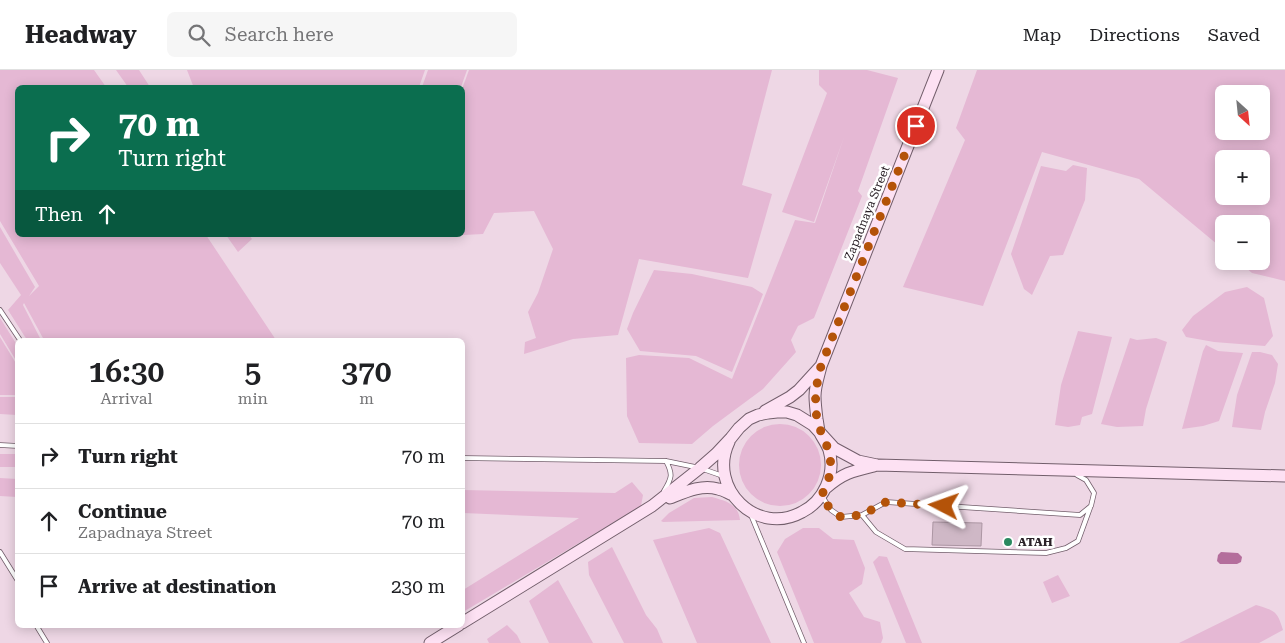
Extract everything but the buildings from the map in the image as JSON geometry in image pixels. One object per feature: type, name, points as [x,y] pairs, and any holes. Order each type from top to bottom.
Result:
[{"type":"main road","name":"Zapadnaya Street","points":[[820,433],[815,396],[821,366],[938,70]]},
{"type":"main road","name":"Zapadnaya Street","points":[[749,420],[790,397],[821,366]]},
{"type":"main road","points":[[465,622],[652,506],[700,468],[739,428],[758,415],[768,412],[787,412],[806,420],[834,448],[858,461],[877,465],[1285,476]]},
{"type":"main road","points":[[820,433],[829,450],[831,460],[823,492]]},
{"type":"main road","points":[[731,438],[724,457],[725,477],[728,486],[740,504],[759,515],[770,518],[792,517],[811,506],[838,478],[848,473],[877,465]]},
{"type":"main road","points":[[652,506],[688,490],[718,489],[733,495]]},
{"type":"main road","points":[[430,643],[454,628]]},
{"type":"lane","points":[[0,310],[19,338]]},
{"type":"lane","points":[[0,445],[15,446]]},
{"type":"lane","points":[[465,458],[666,461],[700,468],[725,477]]},
{"type":"lane","points":[[652,506],[672,477],[666,461]]},
{"type":"lane","points":[[862,515],[876,532],[905,549],[1046,553],[1066,548],[1078,541],[1091,506],[1094,493],[1086,480],[1069,470]]},
{"type":"lane","points":[[823,492],[831,510],[841,517],[862,515],[886,502],[1080,515],[1091,506]]},
{"type":"lane","points":[[749,510],[804,643]]},
{"type":"lane","points":[[0,552],[15,576]]},
{"type":"lane","points":[[38,628],[47,643]]},
{"type":"shaded area","points":[[0,70],[94,70],[105,85],[15,85],[15,237],[207,237],[275,338],[43,338],[24,303],[23,305],[40,338],[26,338],[8,310],[21,295],[0,263],[0,227],[35,287],[29,296],[39,286],[0,221]]},
{"type":"shaded area","points":[[116,70],[139,70],[149,85],[127,85]]},
{"type":"shaded area","points":[[187,70],[425,70],[420,85],[193,85]]},
{"type":"shaded area","points":[[428,70],[467,70],[462,85],[423,85]]},
{"type":"shaded area","points":[[469,70],[772,70],[742,185],[772,194],[748,278],[639,259],[618,335],[573,339],[524,354],[525,342],[536,338],[528,312],[538,293],[553,249],[534,211],[494,213],[483,234],[465,235],[465,85],[463,85]]},
{"type":"shaded area","points":[[819,70],[867,70],[898,78],[858,191],[862,196],[814,318],[798,326],[791,340],[796,352],[763,389],[692,444],[639,443],[627,416],[626,358],[639,355],[689,358],[732,379],[795,220],[815,223],[844,137],[814,222],[782,212],[827,93],[819,85]]},
{"type":"shaded area","points":[[977,70],[1285,70],[1285,281],[1252,273],[1248,270],[1270,270],[1270,215],[1215,215],[1215,242],[1139,179],[1042,152],[983,306],[903,287],[965,140],[956,128]]},
{"type":"shaded area","points":[[1073,165],[1087,168],[1085,200],[1063,255],[1050,256],[1032,295],[1024,289],[1011,254],[1041,166],[1066,171]]},
{"type":"shaded area","points":[[227,237],[250,237],[252,239],[238,252]]},
{"type":"shaded area","points":[[654,270],[692,274],[752,287],[763,294],[732,372],[696,356],[640,351],[627,329]]},
{"type":"shaded area","points":[[1247,287],[1264,298],[1273,336],[1265,346],[1214,342],[1186,337],[1182,330],[1193,316],[1225,292]]},
{"type":"shaded area","points":[[0,318],[15,342],[15,359],[0,334]]},
{"type":"shaded area","points":[[1078,331],[1112,337],[1092,414],[1082,417],[1080,425],[1068,427],[1055,425],[1061,385]]},
{"type":"shaded area","points":[[0,337],[15,362],[15,395],[0,395]]},
{"type":"shaded area","points":[[1130,338],[1137,340],[1156,338],[1167,342],[1146,409],[1143,426],[1117,427],[1101,424]]},
{"type":"shaded area","points":[[1206,345],[1218,351],[1243,353],[1219,421],[1203,426],[1182,429],[1203,351]]},
{"type":"shaded area","points":[[1252,352],[1272,355],[1278,364],[1275,383],[1261,430],[1232,427],[1237,395]]},
{"type":"shaded area","points":[[0,397],[15,397],[15,415],[0,414]]},
{"type":"shaded area","points":[[772,424],[788,424],[803,431],[814,442],[821,457],[818,481],[809,494],[788,506],[772,506],[757,499],[746,488],[739,473],[739,457],[746,442],[757,431]]},
{"type":"shaded area","points":[[0,454],[15,454],[15,467],[0,467]]},
{"type":"shaded area","points":[[0,478],[15,479],[15,497],[0,496]]},
{"type":"shaded area","points":[[632,482],[643,495],[641,506],[465,611],[465,589],[579,518],[465,513],[465,490],[615,493]]},
{"type":"shaded area","points":[[712,497],[734,506],[740,520],[661,521],[669,513],[694,498]]},
{"type":"shaded area","points":[[709,528],[720,533],[771,643],[697,643],[653,540]]},
{"type":"shaded area","points":[[803,528],[819,528],[833,539],[854,540],[865,568],[862,584],[849,593],[864,617],[880,622],[883,638],[881,643],[814,643],[777,552],[785,539]]},
{"type":"shaded area","points":[[612,547],[646,615],[657,629],[663,643],[624,643],[589,575],[588,562]]},
{"type":"shaded area","points":[[1221,552],[1238,553],[1242,557],[1241,562],[1237,564],[1220,564],[1217,561],[1218,555]]},
{"type":"shaded area","points":[[879,556],[887,557],[922,643],[906,643],[873,562]]},
{"type":"shaded area","points":[[1058,575],[1070,596],[1052,603],[1043,582]]},
{"type":"shaded area","points":[[558,580],[593,643],[549,643],[529,601]]},
{"type":"shaded area","points":[[1256,605],[1274,612],[1279,618],[1283,630],[1259,643],[1179,643]]},
{"type":"shaded area","points":[[507,625],[517,635],[521,643],[489,643],[487,639]]},
{"type":"place","name":"АТАН","points":[[1008,542]]},
{"type":"route","points":[[916,126],[821,366],[815,396],[817,420],[831,460],[829,480],[821,496],[831,510],[841,517],[862,515],[886,502],[944,506]]}]
